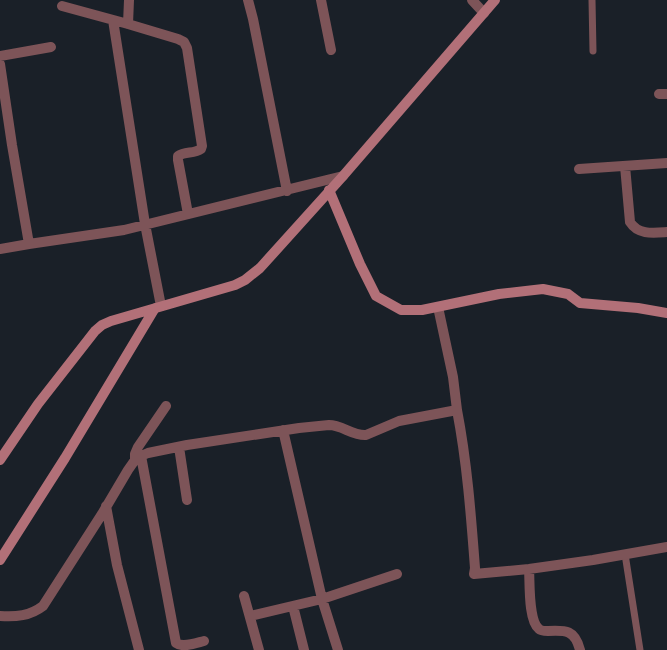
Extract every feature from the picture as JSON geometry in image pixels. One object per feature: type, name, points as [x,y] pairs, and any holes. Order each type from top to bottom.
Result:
[{"type":"street","points":[[128,24],[129,0]]},
{"type":"street","points":[[248,0],[287,191]]},
{"type":"street","points":[[321,0],[331,50]]},
{"type":"street","points":[[472,0],[484,13]]},
{"type":"street","points":[[0,460],[38,404],[95,331],[102,325],[111,320],[235,285],[245,280],[260,268],[343,176],[495,0]]},
{"type":"street","points":[[62,6],[128,24],[184,42],[187,48],[202,146],[201,150],[182,153],[178,156],[188,214]]},
{"type":"street","points":[[0,560],[158,307],[113,20]]},
{"type":"street","points":[[0,56],[51,47]]},
{"type":"street","points":[[0,64],[29,244]]},
{"type":"street","points":[[579,169],[667,163]]},
{"type":"street","points":[[625,166],[630,222],[634,228],[648,233],[667,232]]},
{"type":"street","points":[[0,249],[124,230],[343,176]]},
{"type":"street","points":[[329,190],[360,264],[376,296],[401,310],[422,310],[499,294],[543,289],[568,294],[580,303],[638,308],[667,314]]},
{"type":"street","points":[[438,307],[453,377],[457,410],[464,446],[471,509],[474,574],[529,569],[667,546]]},
{"type":"street","points":[[166,406],[138,447],[135,454],[138,458],[176,643],[183,646],[204,641]]},
{"type":"street","points":[[0,616],[30,614],[36,612],[43,606],[128,470],[138,458],[148,453],[283,430],[335,425],[360,435],[366,435],[399,421],[457,410]]},
{"type":"street","points":[[283,430],[322,599],[338,650]]},
{"type":"street","points":[[179,447],[187,500]]},
{"type":"street","points":[[106,506],[117,565],[139,650]]},
{"type":"street","points":[[529,569],[532,615],[535,624],[539,629],[544,631],[561,630],[569,632],[574,635],[580,650]]},
{"type":"street","points":[[250,616],[322,599],[397,574]]},
{"type":"street","points":[[244,596],[259,650]]},
{"type":"street","points":[[293,606],[304,650]]},
{"type":"lane","points":[[592,0],[593,51]]},
{"type":"lane","points":[[625,554],[640,650]]}]
